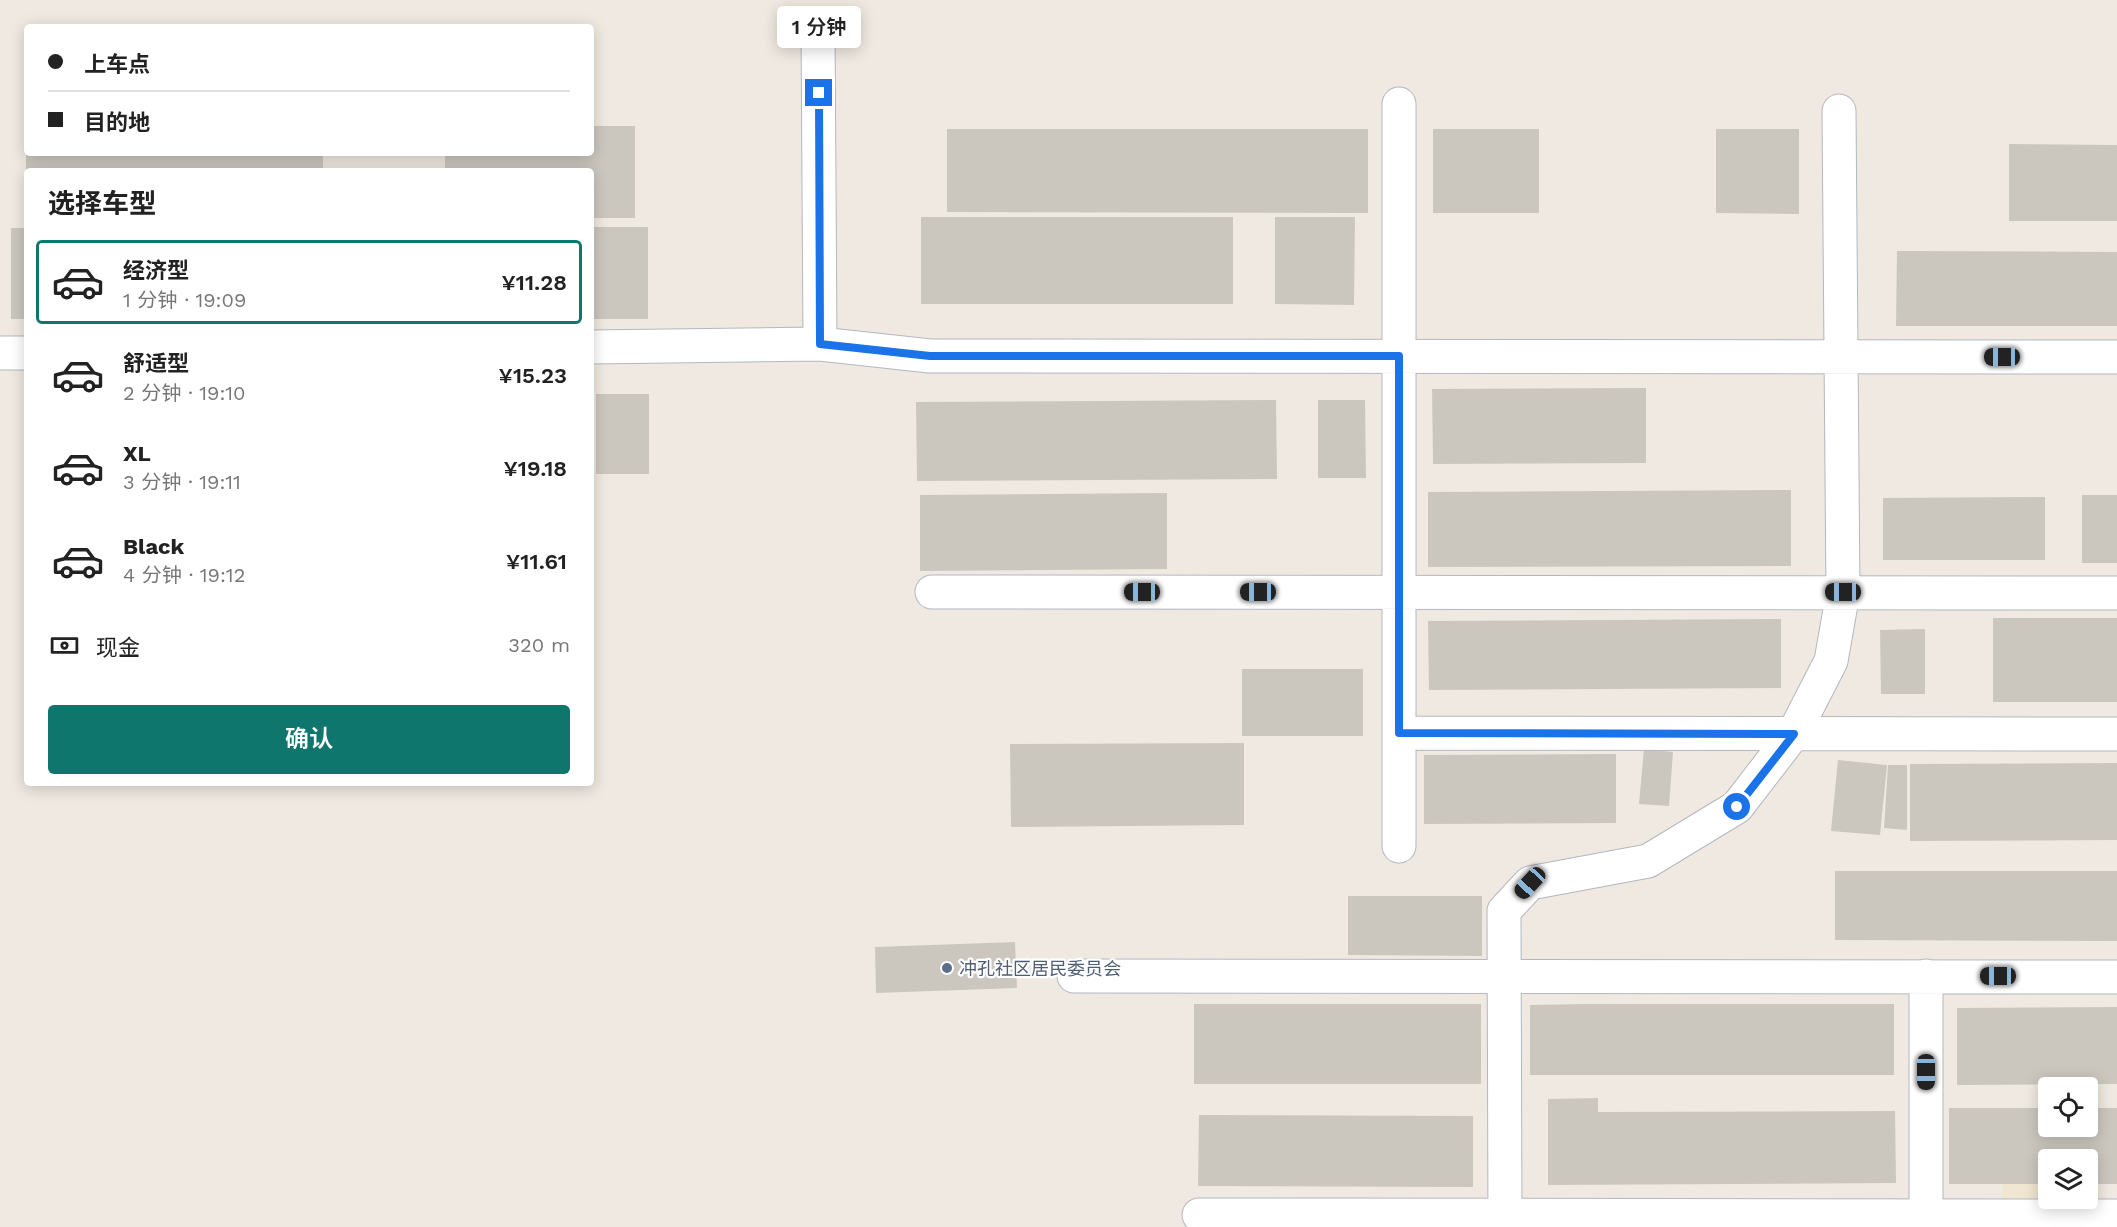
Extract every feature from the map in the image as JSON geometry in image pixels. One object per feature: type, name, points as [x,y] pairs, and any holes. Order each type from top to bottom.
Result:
[{"type":"lane","points":[[818,24],[820,344]]},
{"type":"lane","points":[[1399,104],[1399,846]]},
{"type":"lane","points":[[1505,1221],[1504,911],[1530,883],[1648,861],[1737,807],[1794,734],[1831,661],[1843,592],[1839,111]]},
{"type":"lane","points":[[594,347],[820,344],[930,356],[2117,357]]},
{"type":"lane","points":[[932,592],[2117,593]]},
{"type":"lane","points":[[1399,733],[2117,734]]},
{"type":"lane","points":[[1074,976],[2117,976]]},
{"type":"lane","points":[[1926,976],[1926,1215]]},
{"type":"lane","points":[[1199,1215],[1505,1221],[1926,1215],[2117,1216]]},
{"type":"shaded area","points":[[2002,1108],[2039,1149],[2038,1200],[2002,1201]]},
{"type":"building","points":[[594,126],[635,126],[635,218],[594,218],[594,168],[445,168],[445,156],[594,156]]},
{"type":"building","points":[[947,129],[1368,129],[1368,213],[947,212]]},
{"type":"building","points":[[1433,129],[1539,129],[1539,213],[1433,213]]},
{"type":"building","points":[[1716,129],[1799,129],[1799,214],[1716,213]]},
{"type":"building","points":[[2009,144],[2117,145],[2117,221],[2009,221]]},
{"type":"building","points":[[26,156],[323,156],[323,168],[26,168]]},
{"type":"building","points":[[921,217],[1233,217],[1233,304],[921,304]]},
{"type":"building","points":[[1275,217],[1355,217],[1354,305],[1275,304]]},
{"type":"building","points":[[594,227],[648,227],[648,319],[594,319]]},
{"type":"building","points":[[11,228],[24,228],[24,319],[11,319]]},
{"type":"building","points":[[1897,251],[2117,252],[2117,326],[1896,326]]},
{"type":"building","points":[[1646,388],[1646,463],[1433,464],[1432,389]]},
{"type":"building","points":[[596,394],[649,394],[649,474],[596,474]]},
{"type":"building","points":[[1276,400],[1277,479],[917,481],[916,402]]},
{"type":"building","points":[[1318,400],[1365,400],[1366,478],[1318,478]]},
{"type":"building","points":[[1791,490],[1791,566],[1428,567],[1428,492]]},
{"type":"building","points":[[1167,493],[1167,569],[920,571],[920,495]]},
{"type":"building","points":[[2082,495],[2117,495],[2117,563],[2082,563]]},
{"type":"building","points":[[2045,497],[2045,560],[1883,560],[1883,498]]},
{"type":"building","points":[[1993,618],[2117,618],[2117,702],[1993,702]]},
{"type":"building","points":[[1781,619],[1781,688],[1429,690],[1428,621]]},
{"type":"building","points":[[1925,629],[1925,694],[1881,694],[1880,630]]},
{"type":"building","points":[[1242,669],[1363,669],[1363,736],[1242,736]]},
{"type":"building","points":[[1244,743],[1244,825],[1011,827],[1010,744]]},
{"type":"building","points":[[1644,749],[1673,752],[1669,806],[1639,804]]},
{"type":"building","points":[[1616,754],[1616,823],[1424,824],[1424,755]]},
{"type":"building","points":[[1838,760],[1887,765],[1880,835],[1831,831]]},
{"type":"building","points":[[2117,763],[2117,840],[1910,841],[1910,764]]},
{"type":"building","points":[[1888,765],[1907,765],[1907,830],[1884,828]]},
{"type":"building","points":[[1835,871],[2117,871],[2117,941],[1835,940]]},
{"type":"building","points":[[1348,896],[1482,896],[1482,956],[1348,955]]},
{"type":"building","points":[[1015,942],[1017,988],[876,993],[875,947]]},
{"type":"building","points":[[1194,1004],[1481,1004],[1481,1084],[1194,1084]]},
{"type":"building","points":[[1894,1004],[1894,1075],[1530,1075],[1530,1005]]},
{"type":"building","points":[[2117,1007],[2117,1084],[2098,1084],[2098,1077],[2038,1077],[2038,1084],[1957,1085],[1957,1008]]},
{"type":"building","points":[[1598,1098],[1598,1112],[1895,1111],[1896,1183],[1548,1185],[1548,1099]]},
{"type":"building","points":[[1949,1108],[2038,1108],[2038,1137],[2098,1137],[2098,1108],[2117,1108],[2117,1184],[2098,1184],[2098,1149],[2038,1149],[2038,1184],[1949,1184]]},
{"type":"building","points":[[1199,1115],[1473,1116],[1473,1187],[1198,1186]]},
{"type":"place","name":"冲孔社区居民委员会","points":[[947,968]]},
{"type":"route","points":[[819,93],[820,344],[930,356],[1399,356],[1399,733],[1794,734],[1737,807]]}]
